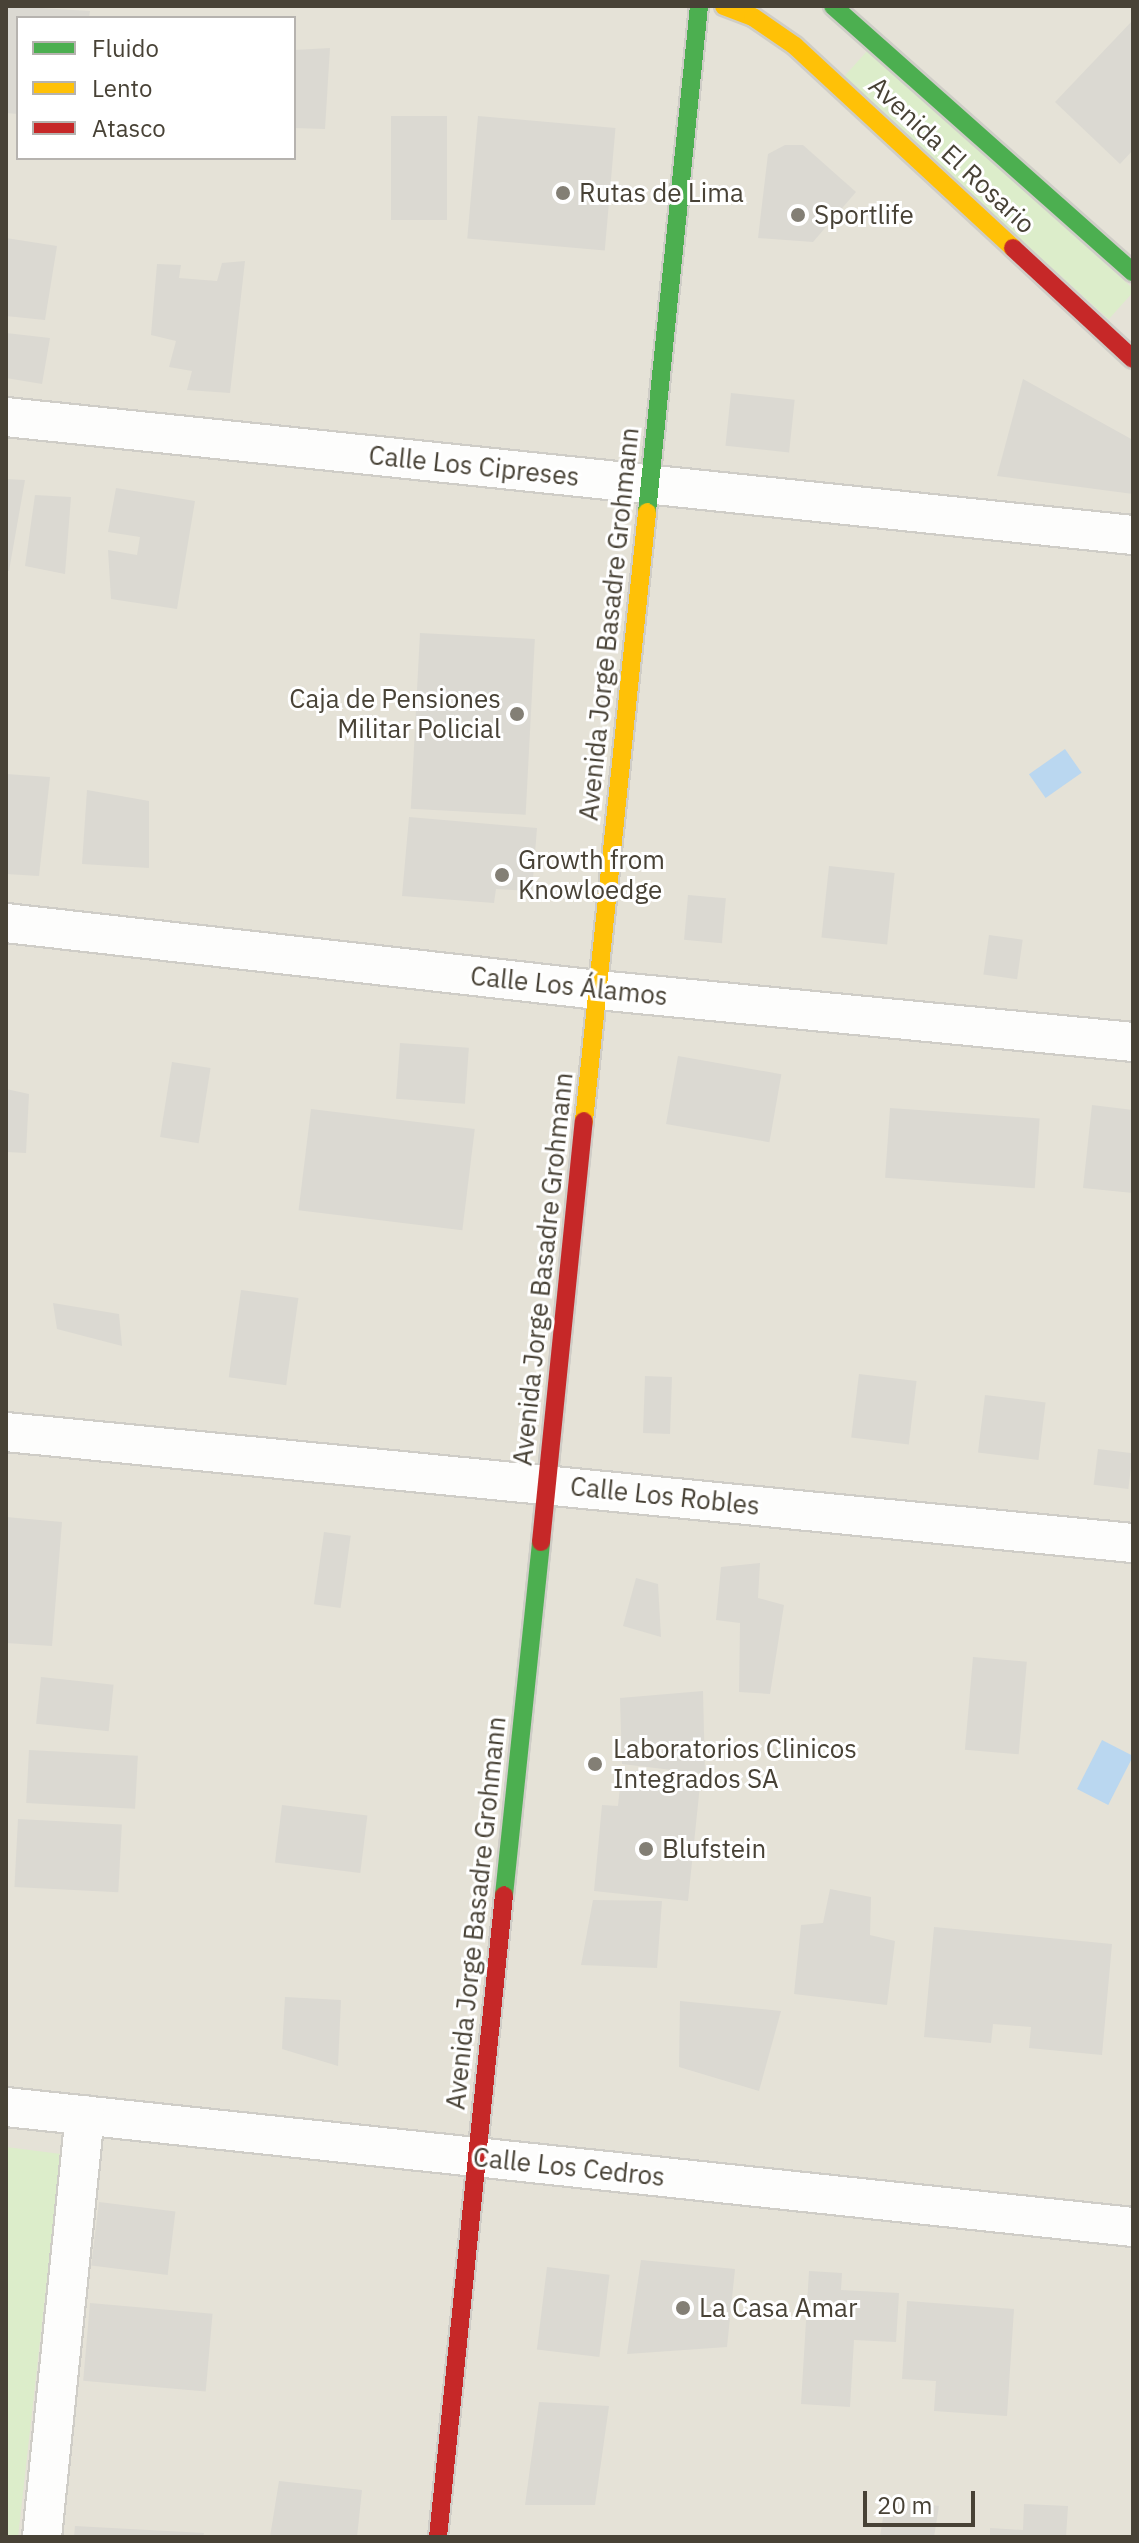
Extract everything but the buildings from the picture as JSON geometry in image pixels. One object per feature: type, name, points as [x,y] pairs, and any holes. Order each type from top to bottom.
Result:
[{"type":"street","name":"Avenida Jorge Basadre Grohmann","points":[[438,2537],[699,6]]},
{"type":"street","name":"Avenida El Rosario","points":[[724,6],[753,17],[795,46],[1133,359]]},
{"type":"street","name":"Avenida El Rosario","points":[[833,6],[1133,272]]},
{"type":"street","name":"Calle Los Cipreses","points":[[6,417],[1133,535]]},
{"type":"street","name":"Calle Los Álamos","points":[[6,923],[598,990],[1133,1042]]},
{"type":"street","name":"Calle Los Robles","points":[[6,1432],[1133,1543]]},
{"type":"street","name":"Calle Los Cedros","points":[[6,2107],[1133,2227]]},
{"type":"street","points":[[42,2537],[85,2115]]},
{"type":"shaded area","points":[[6,6],[1133,6],[1133,2537],[6,2537]]},
{"type":"green space","points":[[868,50],[1133,289],[1109,319],[842,79]]},
{"type":"green space","points":[[6,2147],[61,2154],[18,2537],[6,2537]]},
{"type":"water","points":[[1065,749],[1082,773],[1046,798],[1029,774]]},
{"type":"water","points":[[1102,1740],[1133,1756],[1108,1805],[1077,1789]]},
{"type":"traffic: fast","points":[[647,512],[699,6]]},
{"type":"traffic: fast","points":[[833,6],[1133,272]]},
{"type":"traffic: fast","points":[[504,1895],[541,1542]]},
{"type":"traffic: slow","points":[[724,6],[753,17],[795,46],[1013,248]]},
{"type":"traffic: slow","points":[[584,1121],[647,512]]},
{"type":"traffic: jam","points":[[1013,248],[1133,359]]},
{"type":"traffic: jam","points":[[541,1542],[584,1121]]},
{"type":"traffic: jam","points":[[438,2537],[504,1895]]},
{"type":"place","name":"Rutas de Lima","points":[[563,193]]},
{"type":"place","name":"Sportlife","points":[[798,215]]},
{"type":"place","name":"Caja de Pensiones Militar Policial","points":[[517,714]]},
{"type":"place","name":"Growth from Knowloedge","points":[[502,875]]},
{"type":"place","name":"Laboratorios Clinicos Integrados SA","points":[[595,1764]]},
{"type":"place","name":"Blufstein","points":[[646,1849]]},
{"type":"place","name":"La Casa Amar","points":[[683,2308]]}]
